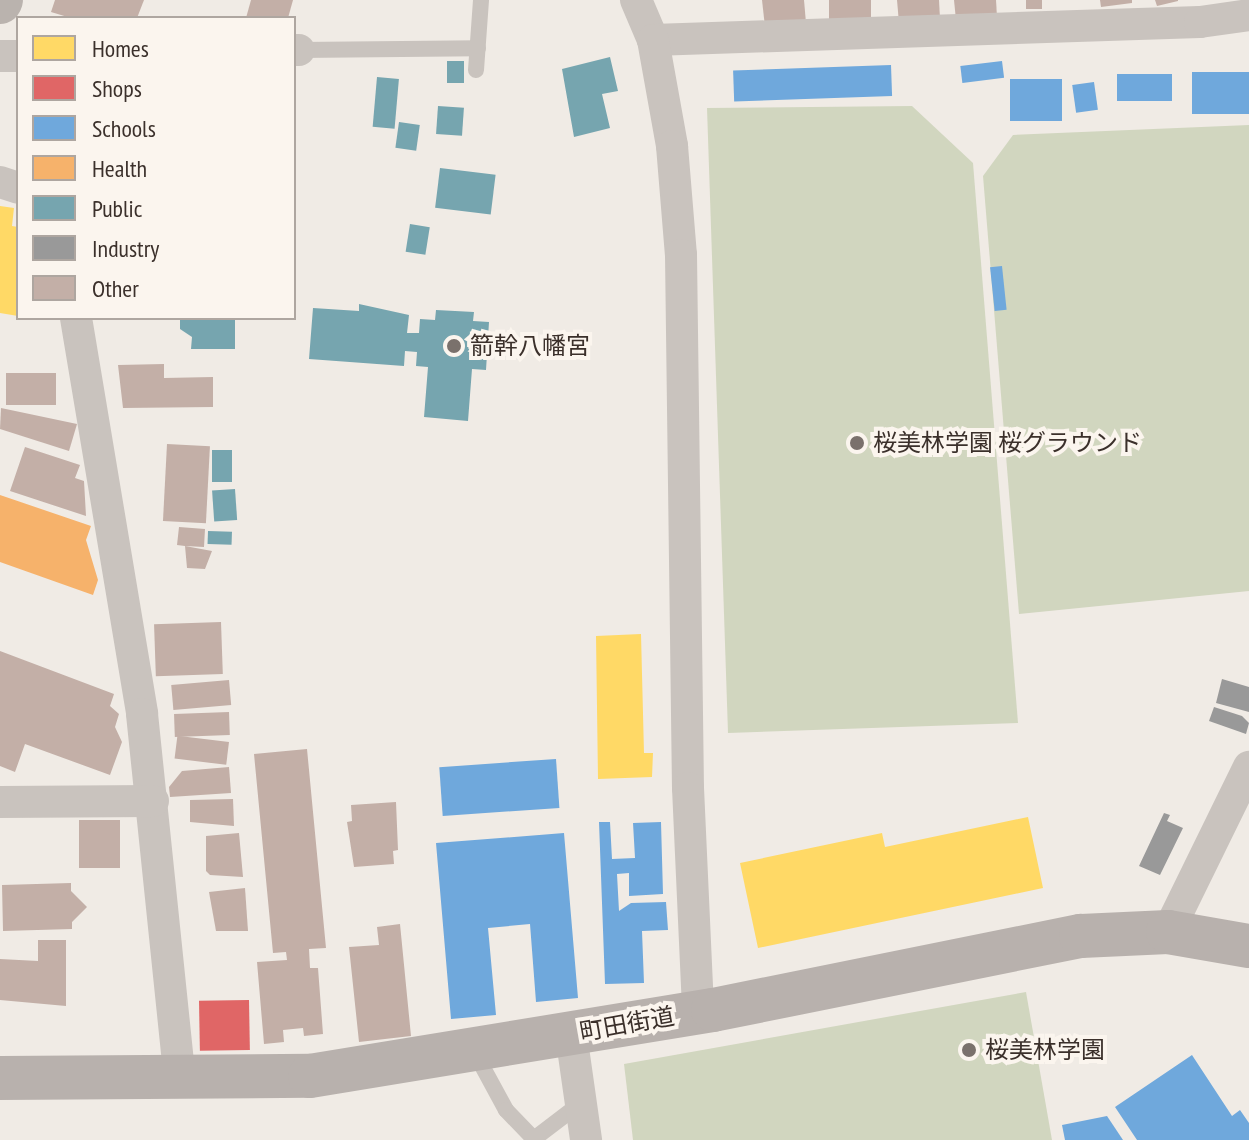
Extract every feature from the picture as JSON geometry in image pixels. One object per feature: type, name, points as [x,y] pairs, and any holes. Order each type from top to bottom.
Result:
[{"type":"main road","name":"町田街道","points":[[0,1078],[180,1081],[310,1076],[698,1012],[1081,936],[1168,932],[1249,946]]},
{"type":"street","points":[[636,0],[653,40],[672,146],[681,255],[688,788],[698,1012]]},
{"type":"street","points":[[653,40],[1200,22],[1249,15]]},
{"type":"street","points":[[76,320],[153,801],[180,1081]]},
{"type":"street","points":[[1168,932],[1249,767]]},
{"type":"street","points":[[0,802],[153,801]]},
{"type":"street","points":[[571,1034],[586,1140]]},
{"type":"lane","points":[[476,70],[481,0]]},
{"type":"lane","points":[[296,50],[478,48]]},
{"type":"lane","points":[[474,1051],[506,1110],[535,1139],[582,1103]]},
{"type":"green space","name":"桜美林学園 桜グラウンド","points":[[912,106],[973,163],[1018,723],[728,733],[707,108]]},
{"type":"green space","points":[[1249,125],[1249,591],[1019,614],[983,176],[1013,135]]},
{"type":"green space","points":[[1026,992],[1052,1140],[633,1140],[624,1064]]},
{"type":"building: Homes","points":[[0,206],[14,208],[16,316],[0,313]]},
{"type":"building: Homes","points":[[641,634],[644,753],[653,753],[652,777],[598,779],[596,636]]},
{"type":"building: Homes","points":[[1028,817],[1043,888],[758,948],[740,863],[882,833],[885,847]]},
{"type":"building: Shops","points":[[249,1000],[250,1050],[200,1051],[199,1001]]},
{"type":"building: Schools","points":[[1002,61],[1004,78],[962,83],[960,66]]},
{"type":"building: Schools","points":[[891,65],[892,96],[734,101],[733,71]]},
{"type":"building: Schools","points":[[1192,72],[1249,72],[1249,114],[1192,114]]},
{"type":"building: Schools","points":[[1117,74],[1172,74],[1172,101],[1117,101]]},
{"type":"building: Schools","points":[[1010,79],[1062,79],[1062,121],[1010,121]]},
{"type":"building: Schools","points":[[1094,82],[1098,110],[1076,113],[1072,85]]},
{"type":"building: Schools","points":[[1002,266],[1007,310],[995,311],[990,267]]},
{"type":"building: Schools","points":[[556,759],[559,808],[443,816],[439,767]]},
{"type":"building: Schools","points":[[599,822],[610,822],[612,859],[635,858],[633,823],[661,822],[663,894],[629,896],[629,873],[617,874],[619,911],[631,903],[666,902],[668,930],[642,931],[644,983],[605,984]]},
{"type":"building: Schools","points":[[564,833],[578,998],[536,1002],[530,924],[488,928],[496,1015],[451,1019],[436,843]]},
{"type":"building: Schools","points":[[1192,1055],[1232,1116],[1240,1110],[1249,1123],[1249,1140],[1137,1140],[1115,1107]]},
{"type":"building: Schools","points":[[1107,1116],[1123,1140],[1065,1140],[1062,1125]]},
{"type":"building: Health","points":[[0,495],[91,526],[86,540],[98,580],[93,595],[0,562]]},
{"type":"building: Public","points":[[610,57],[618,91],[602,94],[610,128],[574,137],[562,69]]},
{"type":"building: Public","points":[[447,61],[464,61],[464,83],[447,83]]},
{"type":"building: Public","points":[[377,77],[399,79],[395,129],[373,127]]},
{"type":"building: Public","points":[[438,106],[464,108],[462,136],[436,134]]},
{"type":"building: Public","points":[[399,122],[420,125],[416,151],[395,148]]},
{"type":"building: Public","points":[[440,168],[496,175],[491,215],[435,208]]},
{"type":"building: Public","points":[[410,224],[430,227],[425,255],[406,252]]},
{"type":"building: Public","points":[[359,304],[409,315],[407,333],[419,333],[420,319],[435,320],[436,310],[474,312],[473,321],[489,322],[486,370],[472,369],[468,421],[424,417],[428,367],[416,366],[417,352],[405,351],[404,366],[309,359],[313,308],[359,311]]},
{"type":"building: Public","points":[[180,320],[235,320],[235,349],[191,349],[192,337],[180,329]]},
{"type":"building: Public","points":[[212,450],[232,450],[232,482],[212,482]]},
{"type":"building: Public","points":[[235,489],[237,520],[214,522],[212,491]]},
{"type":"building: Public","points":[[208,531],[232,532],[232,545],[208,544]]},
{"type":"building: Industry","points":[[1222,679],[1249,687],[1249,712],[1216,703]]},
{"type":"building: Industry","points":[[1214,707],[1242,716],[1249,723],[1246,734],[1209,721]]},
{"type":"building: Industry","points":[[1164,813],[1170,815],[1167,821],[1183,828],[1160,875],[1139,866]]},
{"type":"building: Other","points":[[55,0],[144,0],[138,16],[64,16],[51,12]]},
{"type":"building: Other","points":[[251,0],[293,0],[289,16],[247,16]]},
{"type":"building: Other","points":[[762,0],[804,0],[806,23],[765,27]]},
{"type":"building: Other","points":[[829,0],[871,0],[871,26],[829,26]]},
{"type":"building: Other","points":[[897,0],[939,0],[940,19],[899,23]]},
{"type":"building: Other","points":[[954,0],[996,0],[997,17],[956,20]]},
{"type":"building: Other","points":[[1026,0],[1042,0],[1042,9],[1026,9]]},
{"type":"building: Other","points":[[1100,0],[1132,0],[1132,3],[1101,7]]},
{"type":"building: Other","points":[[1155,0],[1178,0],[1178,1],[1157,6]]},
{"type":"building: Other","points":[[164,364],[164,378],[213,377],[213,407],[123,408],[118,365]]},
{"type":"building: Other","points":[[6,373],[56,373],[56,405],[6,405]]},
{"type":"building: Other","points":[[1,408],[77,424],[69,451],[0,429]]},
{"type":"building: Other","points":[[167,444],[210,446],[206,523],[163,521]]},
{"type":"building: Other","points":[[25,447],[80,465],[75,478],[84,481],[86,516],[10,491]]},
{"type":"building: Other","points":[[179,527],[205,529],[204,547],[177,545]]},
{"type":"building: Other","points":[[185,546],[212,551],[205,569],[187,568]]},
{"type":"building: Other","points":[[221,622],[223,674],[156,676],[154,624]]},
{"type":"building: Other","points":[[0,651],[114,694],[110,706],[119,714],[115,727],[122,742],[110,775],[25,744],[15,772],[0,766]]},
{"type":"building: Other","points":[[229,680],[231,705],[173,710],[171,685]]},
{"type":"building: Other","points":[[229,712],[230,735],[175,737],[174,714]]},
{"type":"building: Other","points":[[177,736],[229,742],[226,765],[175,758]]},
{"type":"building: Other","points":[[307,749],[326,948],[309,949],[310,968],[318,968],[323,1034],[304,1036],[303,1028],[283,1030],[284,1042],[264,1044],[257,962],[287,960],[286,952],[273,953],[254,754]]},
{"type":"building: Other","points":[[229,767],[231,793],[170,797],[169,787],[182,771]]},
{"type":"building: Other","points":[[233,799],[234,826],[190,822],[190,800]]},
{"type":"building: Other","points":[[396,802],[398,850],[393,851],[394,864],[354,867],[347,822],[352,821],[351,805]]},
{"type":"building: Other","points":[[79,820],[120,820],[120,868],[79,868]]},
{"type":"building: Other","points":[[239,833],[243,877],[210,875],[206,871],[206,836]]},
{"type":"building: Other","points":[[71,883],[71,891],[87,907],[72,922],[72,929],[3,931],[2,885]]},
{"type":"building: Other","points":[[245,888],[248,931],[216,931],[209,892]]},
{"type":"building: Other","points":[[400,924],[411,1036],[359,1042],[349,947],[379,945],[377,927]]},
{"type":"building: Other","points":[[38,940],[66,940],[66,1006],[0,1000],[0,959],[38,961]]},
{"type":"place","name":"箭幹八幡宮","points":[[454,346]]},
{"type":"place","name":"桜美林学園 桜グラウンド","points":[[857,443]]},
{"type":"place","name":"桜美林学園","points":[[969,1050]]}]
